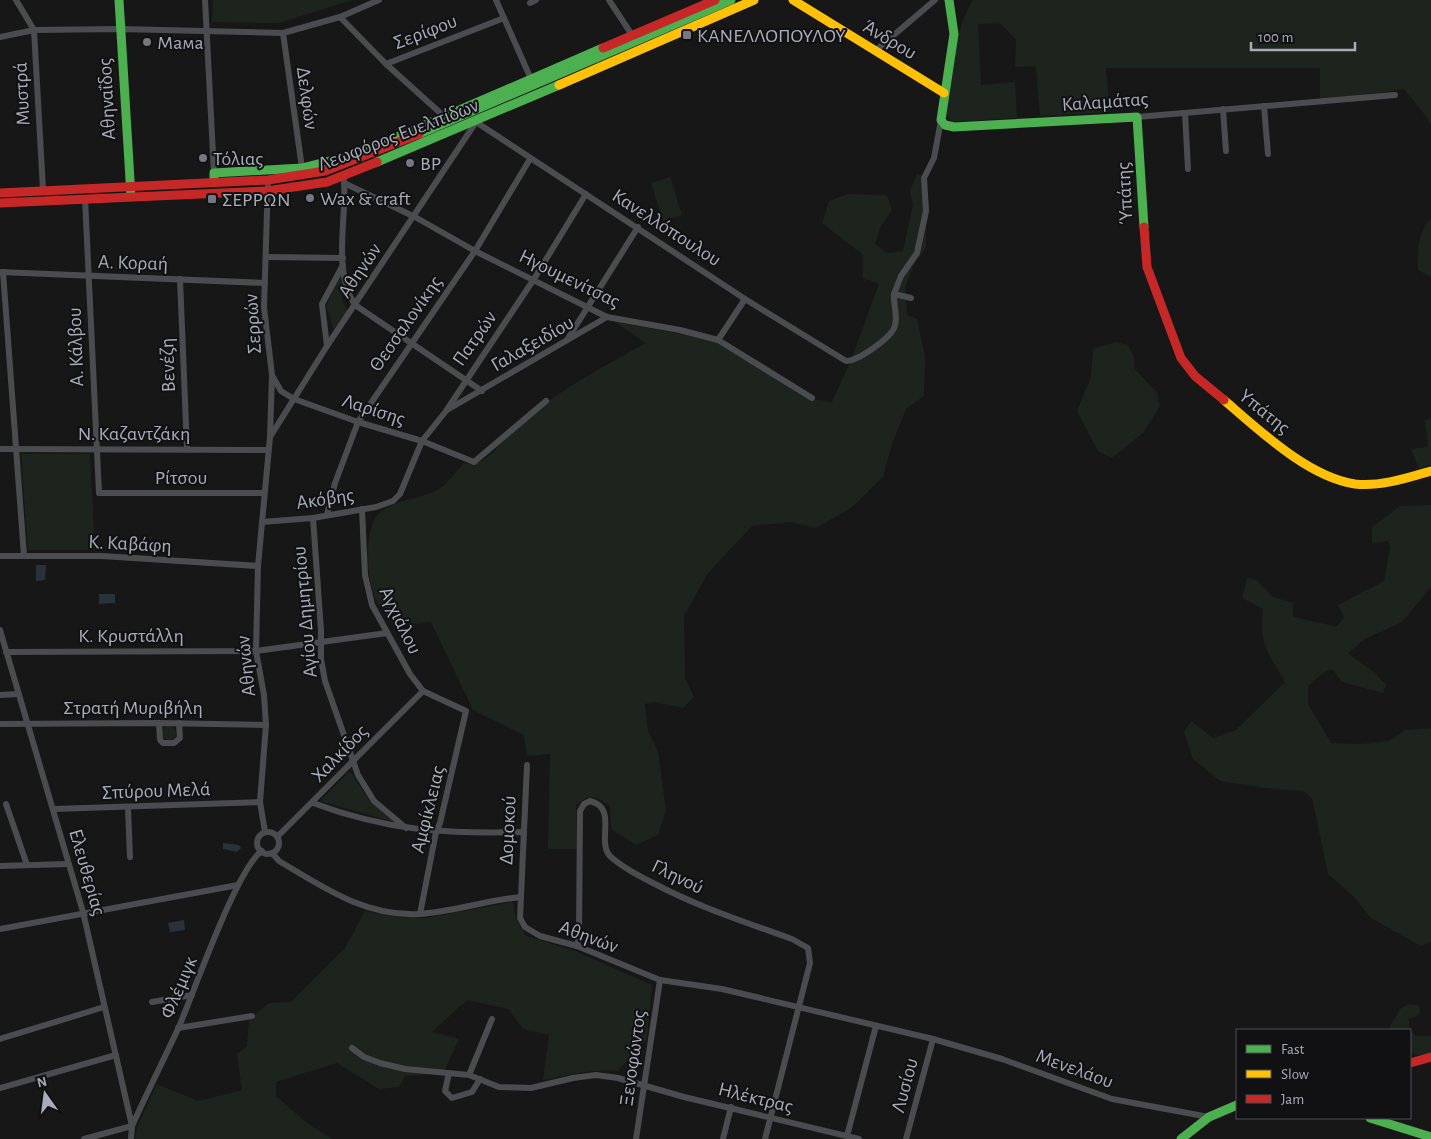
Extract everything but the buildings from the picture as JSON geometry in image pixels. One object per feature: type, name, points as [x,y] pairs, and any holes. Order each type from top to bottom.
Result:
[{"type":"street","name":"Μυστρά","points":[[16,0],[34,30],[43,190]]},
{"type":"street","name":"Αθηναΐδος","points":[[119,0],[131,196]]},
{"type":"street","points":[[205,0],[205,32],[214,178],[302,168],[346,157],[447,119],[531,79],[715,0]]},
{"type":"street","points":[[0,37],[34,30],[120,29],[282,33],[340,17],[379,0]]},
{"type":"street","points":[[496,0],[531,79]]},
{"type":"street","points":[[609,0],[632,35]]},
{"type":"street","name":"Λεωφόρος Ευελπίδων","points":[[0,193],[130,186],[214,178],[268,180],[325,171],[731,0]]},
{"type":"street","name":"Λεωφόρος Ευελπίδων","points":[[0,203],[267,190],[344,180],[754,0]]},
{"type":"street","name":"Άνδρου","points":[[793,0],[944,93]]},
{"type":"street","points":[[875,51],[935,0]]},
{"type":"street","points":[[911,298],[894,294],[897,285],[917,253],[926,211],[924,178],[934,158],[955,28],[949,0]]},
{"type":"street","points":[[340,17],[386,64],[447,119]]},
{"type":"street","name":"Σερίφου","points":[[386,64],[504,18]]},
{"type":"street","name":"Δελφών","points":[[282,33],[302,168]]},
{"type":"street","name":"Καλαμάτας","points":[[941,120],[945,125],[954,127],[1137,117],[1395,95]]},
{"type":"street","points":[[1264,106],[1268,154]]},
{"type":"street","points":[[1224,109],[1226,151]]},
{"type":"street","points":[[1185,112],[1188,169]]},
{"type":"street","name":"Ύπάτης","points":[[1137,117],[1147,267]]},
{"type":"street","name":"Κανελλόπουλου","points":[[476,122],[530,159],[841,359],[848,361],[860,357],[892,332],[895,325],[894,294]]},
{"type":"street","name":"Αθηνών","points":[[270,437],[327,346],[415,217],[476,122]]},
{"type":"street","name":"Θεσσαλονίκης","points":[[327,515],[335,483],[358,422],[475,251],[530,159]]},
{"type":"street","name":"Σερρών","points":[[266,467],[270,437],[272,375],[264,307],[268,180]]},
{"type":"street","points":[[344,180],[343,261],[346,286],[355,305],[482,391]]},
{"type":"street","name":"Ηγουμενίτσας","points":[[344,180],[475,251],[607,317],[702,334],[718,340],[812,398]]},
{"type":"street","name":"Πατρών","points":[[393,501],[400,494],[407,481],[422,441],[446,411],[465,378],[534,279],[586,194]]},
{"type":"street","name":"A. Κάλβου","points":[[85,198],[95,449],[99,494]]},
{"type":"street","points":[[566,341],[638,227]]},
{"type":"street","points":[[267,257],[343,261]]},
{"type":"street","points":[[327,346],[322,304],[343,261]]},
{"type":"street","name":"Υπάτης","points":[[1147,267],[1186,368],[1267,438],[1340,481],[1355,484],[1404,478],[1431,471]]},
{"type":"street","points":[[1,272],[24,556]]},
{"type":"street","name":"Α. Κοραή","points":[[1,272],[265,283]]},
{"type":"street","name":"Βενέζη","points":[[180,279],[187,449]]},
{"type":"street","points":[[718,340],[745,298]]},
{"type":"street","name":"Γαλαξειδίου","points":[[446,411],[607,317]]},
{"type":"street","name":"Λαρίσης","points":[[272,375],[281,391],[294,399],[358,422],[422,441],[474,462],[546,401]]},
{"type":"street","name":"Ν. Καζαντζάκη","points":[[0,449],[268,450]]},
{"type":"street","name":"Αθηνών","points":[[265,832],[260,802],[266,725],[264,695],[256,650],[258,566],[266,467]]},
{"type":"street","name":"Ρίτσου","points":[[99,494],[264,493]]},
{"type":"street","name":"Ακόβης","points":[[262,522],[313,518],[362,510],[393,501]]},
{"type":"street","name":"Αγχιάλου","points":[[362,510],[367,589],[372,605],[410,674],[423,691],[466,712]]},
{"type":"street","name":"Αγίου Δημητρίου","points":[[313,518],[320,641],[325,681],[358,775],[374,801],[406,828]]},
{"type":"street","name":"Κ. Καβάφη","points":[[0,556],[102,556],[258,566]]},
{"type":"street","name":"Ελευθερίας","points":[[0,630],[83,912],[132,1126]]},
{"type":"street","name":"Κ. Κρυστάλλη","points":[[6,652],[256,650],[387,633]]},
{"type":"street","name":"Χαλκίδος","points":[[277,836],[313,803],[423,691]]},
{"type":"street","points":[[0,695],[19,694]]},
{"type":"street","name":"Αμφίκλειας","points":[[420,914],[436,832],[440,823],[466,712]]},
{"type":"street","points":[[159,723],[159,738],[161,742],[174,743],[180,738],[179,723]]},
{"type":"street","name":"Στρατή Μυριβήλη","points":[[0,724],[179,723],[266,725]]},
{"type":"street","name":"Δομοκού","points":[[521,897],[526,765]]},
{"type":"street","name":"Γληνού","points":[[577,946],[579,937],[580,811],[584,804],[590,801],[599,806],[606,818],[606,850],[610,856],[635,873],[681,898],[792,939],[808,948],[810,962],[798,1007]]},
{"type":"street","name":"Σπύρου Μελά","points":[[54,809],[128,808],[260,802]]},
{"type":"street","points":[[313,803],[344,815],[406,828],[436,832],[524,832]]},
{"type":"street","points":[[6,804],[27,865]]},
{"type":"street","points":[[128,808],[130,856]]},
{"type":"street","points":[[272,853],[278,848],[277,836],[272,832],[265,832],[258,841],[262,851],[272,853],[279,861],[347,901],[393,913],[420,914],[521,897]]},
{"type":"street","name":"Φλέμιγκ","points":[[131,1139],[132,1126],[178,1028],[238,885],[252,860],[262,851]]},
{"type":"street","points":[[0,866],[68,864]]},
{"type":"street","points":[[0,929],[83,912],[238,885]]},
{"type":"street","name":"Αθηνών","points":[[521,897],[520,918],[525,927],[540,936],[577,946],[660,980],[722,989],[933,1039]]},
{"type":"street","name":"Ξενοφώντος","points":[[636,1139],[660,980]]},
{"type":"street","points":[[152,1002],[192,995]]},
{"type":"street","points":[[0,1039],[104,1007]]},
{"type":"street","points":[[765,1139],[798,1007]]},
{"type":"street","points":[[178,1028],[252,1016]]},
{"type":"street","points":[[470,1075],[492,1019]]},
{"type":"street","points":[[847,1136],[876,1026]]},
{"type":"street","name":"Μενελάου","points":[[933,1039],[1002,1059],[1112,1099],[1209,1117]]},
{"type":"street","name":"Λυσίου","points":[[906,1139],[933,1039]]},
{"type":"street","name":"Ηλέκτρας","points":[[352,1048],[364,1057],[405,1070],[470,1075],[500,1087],[532,1088],[573,1078],[596,1075],[618,1078],[859,1139]]},
{"type":"street","points":[[0,1088],[116,1055]]},
{"type":"street","points":[[1411,1062],[1431,1058]]},
{"type":"street","points":[[449,1073],[445,1091],[452,1098],[472,1092],[480,1079]]},
{"type":"street","points":[[1181,1139],[1209,1117],[1236,1105]]},
{"type":"street","points":[[723,1139],[731,1107]]},
{"type":"street","points":[[1373,1119],[1431,1137]]},
{"type":"street","points":[[84,1139],[132,1126]]},
{"type":"shaded area","points":[[213,0],[352,0],[279,23],[212,22]]},
{"type":"shaded area","points":[[973,0],[1431,0],[1431,126],[1425,115],[1404,89],[1320,103],[1320,68],[1106,68],[1110,112],[1040,116],[1036,66],[1015,67],[1016,40],[1000,23],[978,24],[981,85],[1015,82],[1017,118],[952,122],[945,114],[951,71],[957,39]]},
{"type":"shaded area","points":[[917,174],[923,176],[927,186],[926,248],[913,266],[905,288],[907,315],[917,319],[925,357],[924,396],[906,409],[892,444],[883,477],[851,508],[816,528],[790,522],[752,526],[708,573],[684,616],[685,678],[694,697],[683,708],[654,702],[645,704],[648,731],[658,751],[666,811],[658,835],[636,845],[611,829],[610,806],[596,797],[586,798],[576,805],[577,849],[548,849],[550,754],[527,756],[524,735],[473,710],[431,622],[394,626],[386,616],[375,598],[368,565],[369,539],[376,517],[389,506],[441,488],[464,463],[472,464],[487,458],[519,423],[549,400],[597,370],[646,343],[615,322],[710,339],[810,399],[832,402],[851,360],[879,284],[863,278],[863,255],[822,223],[829,201],[848,194],[887,195],[892,210],[881,226],[875,244],[887,253],[903,251],[913,205],[910,191]]},
{"type":"shaded area","points":[[670,177],[682,215],[663,221],[651,183]]},
{"type":"shaded area","points":[[1431,218],[1431,277],[1418,270],[1418,249],[1423,230]]},
{"type":"shaded area","points":[[342,269],[342,299],[347,310],[334,330],[326,306]]},
{"type":"shaded area","points":[[1116,342],[1128,345],[1134,357],[1134,368],[1157,393],[1160,406],[1144,432],[1112,458],[1098,451],[1077,411],[1091,377],[1093,349]]},
{"type":"shaded area","points":[[1431,418],[1431,465],[1419,469],[1411,449],[1428,447],[1425,420]]},
{"type":"shaded area","points":[[21,454],[90,454],[95,550],[28,550]]},
{"type":"shaded area","points":[[1431,505],[1431,587],[1402,622],[1365,639],[1348,653],[1376,674],[1386,685],[1383,693],[1342,682],[1332,669],[1323,673],[1308,686],[1308,704],[1331,743],[1363,744],[1389,741],[1405,730],[1431,728],[1431,942],[1421,946],[1371,918],[1354,897],[1328,874],[1312,798],[1303,791],[1220,781],[1193,759],[1184,732],[1191,721],[1213,738],[1236,730],[1285,682],[1266,648],[1262,631],[1263,609],[1242,598],[1247,578],[1256,580],[1273,597],[1293,603],[1293,616],[1336,627],[1344,618],[1338,605],[1384,581],[1390,548],[1388,541],[1372,543],[1372,527],[1400,506]]},
{"type":"shaded area","points":[[36,565],[46,565],[45,580],[36,581]]},
{"type":"shaded area","points":[[99,594],[115,594],[115,603],[99,604]]},
{"type":"shaded area","points":[[166,726],[172,726],[176,733],[172,740],[166,740],[162,736],[162,730]]},
{"type":"shaded area","points":[[350,771],[371,803],[394,822],[320,801]]},
{"type":"shaded area","points":[[223,843],[239,845],[241,848],[237,852],[223,849]]},
{"type":"shaded area","points":[[513,902],[516,919],[526,936],[575,951],[652,985],[647,1039],[618,1071],[589,1072],[543,1080],[549,1035],[523,1029],[508,1009],[467,1000],[432,1032],[459,1039],[443,1073],[405,1076],[399,1087],[379,1089],[337,1063],[276,1082],[276,1096],[307,1123],[333,1139],[135,1139],[137,1127],[157,1084],[198,1101],[242,1090],[237,1054],[247,1046],[249,1019],[269,1003],[291,1002],[345,948],[365,911],[399,917],[425,918]]},
{"type":"shaded area","points":[[184,920],[185,930],[170,932],[168,923]]},
{"type":"shaded area","points":[[1409,1004],[1418,1005],[1421,1012],[1409,1019],[1410,1029],[1389,1029],[1400,1009]]},
{"type":"shaded area","points":[[1411,1030],[1415,1036],[1431,1036],[1431,1056],[1411,1054]]},
{"type":"traffic: fast","points":[[119,0],[131,196]]},
{"type":"traffic: fast","points":[[419,134],[731,0]]},
{"type":"traffic: fast","points":[[949,0],[954,34],[941,120],[945,125],[954,127],[1137,117],[1144,227]]},
{"type":"traffic: fast","points":[[214,182],[214,173],[302,168],[345,157],[397,137],[603,48]]},
{"type":"traffic: fast","points":[[377,162],[559,85]]},
{"type":"traffic: fast","points":[[1181,1139],[1209,1117],[1236,1105]]},
{"type":"traffic: fast","points":[[1373,1119],[1431,1137]]},
{"type":"traffic: slow","points":[[559,85],[754,0]]},
{"type":"traffic: slow","points":[[793,0],[944,93]]},
{"type":"traffic: slow","points":[[1224,400],[1285,451],[1337,480],[1364,485],[1393,481],[1431,471]]},
{"type":"traffic: jam","points":[[603,48],[715,0]]},
{"type":"traffic: jam","points":[[0,193],[268,180],[325,171],[419,134]]},
{"type":"traffic: jam","points":[[0,203],[267,191],[327,182],[377,162]]},
{"type":"traffic: jam","points":[[1144,227],[1147,267],[1181,358],[1195,376],[1224,400]]},
{"type":"traffic: jam","points":[[1411,1063],[1431,1057]]},
{"type":"place","name":"ΚΑΝΕΛΛΟΠΟΥΛΟΥ","points":[[687,35]]},
{"type":"place","name":"Мама","points":[[147,42]]},
{"type":"place","name":"Τόλιας","points":[[203,158]]},
{"type":"place","name":"BP","points":[[410,163]]},
{"type":"place","name":"Wax & craft","points":[[310,198]]},
{"type":"place","name":"ΣΕΡΡΩΝ","points":[[212,199]]}]
